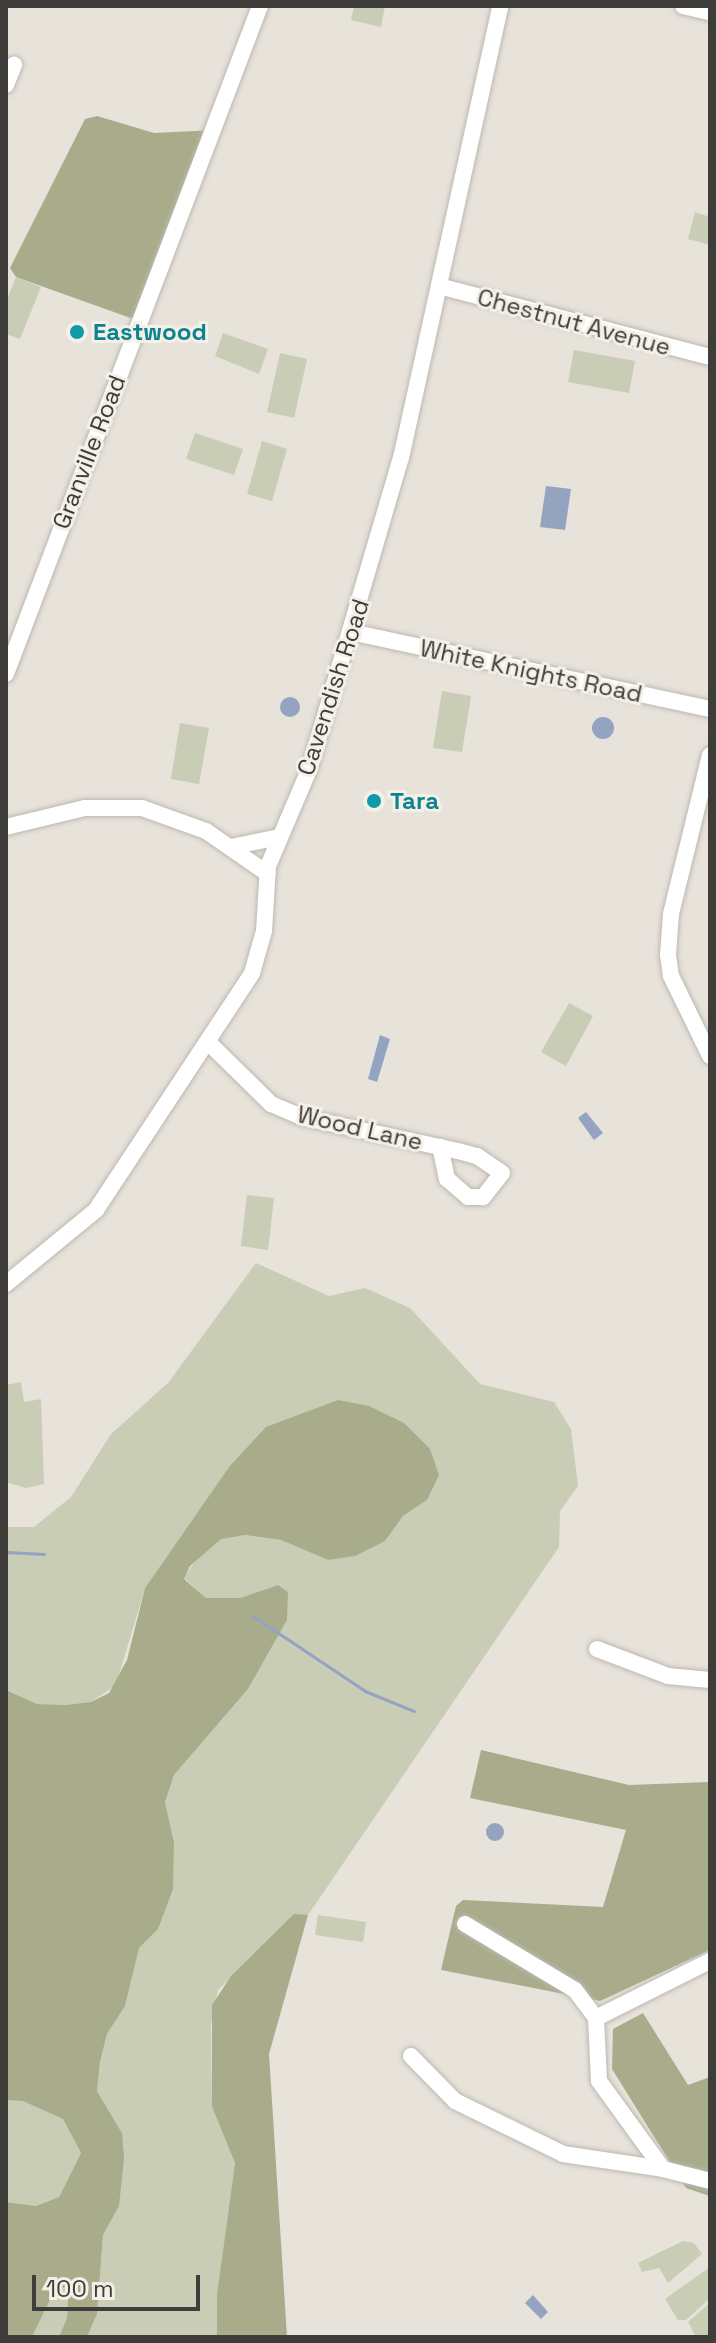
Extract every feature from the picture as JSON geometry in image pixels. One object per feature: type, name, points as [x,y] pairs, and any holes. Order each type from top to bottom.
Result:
[{"type":"street","name":"Granville Road","points":[[6,674],[260,6]]},
{"type":"street","name":"Cavendish Road","points":[[6,1284],[96,1210],[210,1044],[252,973],[264,931],[268,874],[279,837],[309,770],[401,458],[500,6]]},
{"type":"street","points":[[683,6],[710,12]]},
{"type":"street","points":[[6,85],[14,65]]},
{"type":"street","name":"Chestnut Avenue","points":[[439,286],[710,357]]},
{"type":"street","name":"White Knights Road","points":[[351,632],[710,709]]},
{"type":"street","points":[[710,755],[671,914],[668,955],[671,976],[710,1056]]},
{"type":"street","points":[[6,827],[85,808],[142,808],[191,825],[231,847],[268,874]]},
{"type":"street","points":[[231,847],[279,837]]},
{"type":"street","name":"Wood Lane","points":[[210,1044],[271,1104],[301,1117],[440,1147]]},
{"type":"street","points":[[597,1649],[668,1676],[710,1680]]},
{"type":"street","points":[[465,1924],[575,1990],[596,2018],[599,2081],[663,2169]]},
{"type":"street","points":[[596,2018],[710,1961]]},
{"type":"street","points":[[411,2056],[455,2101],[563,2154],[663,2169],[710,2181]]},
{"type":"green space","points":[[354,6],[385,6],[381,27],[351,20]]},
{"type":"green space","points":[[97,116],[154,133],[216,130],[139,321],[16,277],[10,268],[85,119]]},
{"type":"green space","points":[[695,212],[710,217],[710,245],[688,239]]},
{"type":"green space","points":[[16,277],[41,287],[20,339],[6,334],[6,302]]},
{"type":"green space","points":[[223,333],[268,349],[259,374],[215,356]]},
{"type":"green space","points":[[574,350],[635,361],[629,393],[568,382]]},
{"type":"green space","points":[[280,353],[307,359],[294,418],[267,412]]},
{"type":"green space","points":[[195,433],[243,449],[234,475],[186,459]]},
{"type":"green space","points":[[262,441],[287,449],[272,501],[247,494]]},
{"type":"green space","points":[[442,691],[471,696],[462,752],[433,748]]},
{"type":"green space","points":[[180,723],[209,728],[199,784],[171,779]]},
{"type":"green space","points":[[569,1003],[593,1016],[566,1066],[541,1052]]},
{"type":"green space","points":[[247,1195],[274,1198],[268,1250],[241,1246]]},
{"type":"green space","points":[[256,1263],[329,1296],[365,1288],[410,1308],[480,1384],[554,1402],[571,1429],[578,1486],[560,1511],[559,1547],[308,1915],[294,1915],[218,1990],[211,2025],[212,2107],[235,2163],[217,2294],[217,2337],[87,2337],[97,2314],[103,2235],[119,2206],[122,2133],[97,2091],[100,2062],[107,2034],[125,2006],[139,1947],[158,1929],[174,1842],[165,1802],[174,1775],[248,1689],[287,1620],[278,1585],[240,1598],[206,1598],[184,1578],[200,1553],[221,1538],[245,1535],[281,1540],[328,1560],[385,1541],[403,1516],[427,1500],[229,1467],[145,1588],[116,1685],[91,1702],[65,1705],[37,1704],[6,1690],[6,1527],[34,1527],[71,1497],[111,1434],[168,1383]]},
{"type":"green space","points":[[21,1382],[24,1402],[41,1399],[44,1484],[26,1488],[6,1482],[6,1385]]},
{"type":"green space","points":[[338,1400],[369,1406],[404,1423],[430,1449],[439,1475],[427,1500],[403,1516],[385,1541],[355,1556],[328,1560],[281,1540],[245,1535],[221,1539],[190,1566],[184,1579],[206,1598],[240,1598],[278,1585],[288,1592],[287,1620],[248,1689],[174,1775],[165,1802],[174,1842],[173,1889],[158,1929],[139,1948],[125,2006],[107,2034],[100,2062],[97,2091],[122,2133],[124,2158],[119,2206],[103,2235],[97,2314],[87,2337],[59,2337],[67,2318],[69,2283],[50,2300],[32,2337],[6,2337],[6,2202],[36,2206],[59,2197],[81,2153],[63,2119],[23,2101],[6,2100],[6,1690],[37,1704],[65,1705],[91,1702],[109,1693],[127,1660],[145,1588],[229,1467],[266,1427]]},
{"type":"green space","points":[[481,1750],[629,1785],[710,1782],[710,1950],[600,2001],[441,1970],[456,1906],[463,1900],[603,1907],[626,1830],[470,1798]]},
{"type":"green space","points":[[294,1914],[308,1915],[269,2054],[287,2337],[217,2337],[217,2294],[235,2163],[212,2107],[212,2005],[231,1976]]},
{"type":"green space","points":[[318,1915],[366,1922],[363,1942],[315,1935]]},
{"type":"green space","points":[[643,2013],[688,2085],[710,2077],[710,2196],[686,2188],[612,2069],[613,2029]]},
{"type":"green space","points":[[6,2100],[23,2100],[63,2119],[81,2153],[59,2197],[36,2206],[6,2202]]},
{"type":"green space","points":[[683,2241],[694,2243],[702,2254],[668,2283],[659,2268],[642,2272],[638,2263]]},
{"type":"green space","points":[[710,2267],[710,2298],[686,2320],[678,2320],[665,2299]]},
{"type":"green space","points":[[69,2283],[67,2318],[59,2337],[32,2337],[50,2300]]},
{"type":"green space","points":[[710,2303],[710,2337],[696,2337],[688,2322]]},
{"type":"water","points":[[546,486],[571,489],[565,530],[540,527]]},
{"type":"water","points":[[290,697],[297,700],[300,707],[297,714],[290,717],[283,714],[280,707],[283,700]]},
{"type":"water","points":[[603,717],[611,720],[614,728],[611,736],[603,739],[595,736],[592,728],[595,720]]},
{"type":"water","points":[[380,1035],[390,1039],[377,1082],[368,1079]]},
{"type":"water","points":[[586,1112],[603,1133],[594,1140],[578,1118]]},
{"type":"water","points":[[491,1823],[499,1823],[504,1832],[502,1839],[491,1841],[486,1836],[486,1828]]},
{"type":"water","points":[[533,2295],[548,2312],[541,2319],[525,2303]]},
{"type":"waterway","points":[[6,1552],[44,1554]]},
{"type":"waterway","points":[[253,1616],[365,1691],[414,1711]]},
{"type":"place","name":"Eastwood","points":[[77,332]]},
{"type":"place","name":"Tara","points":[[374,801]]}]
